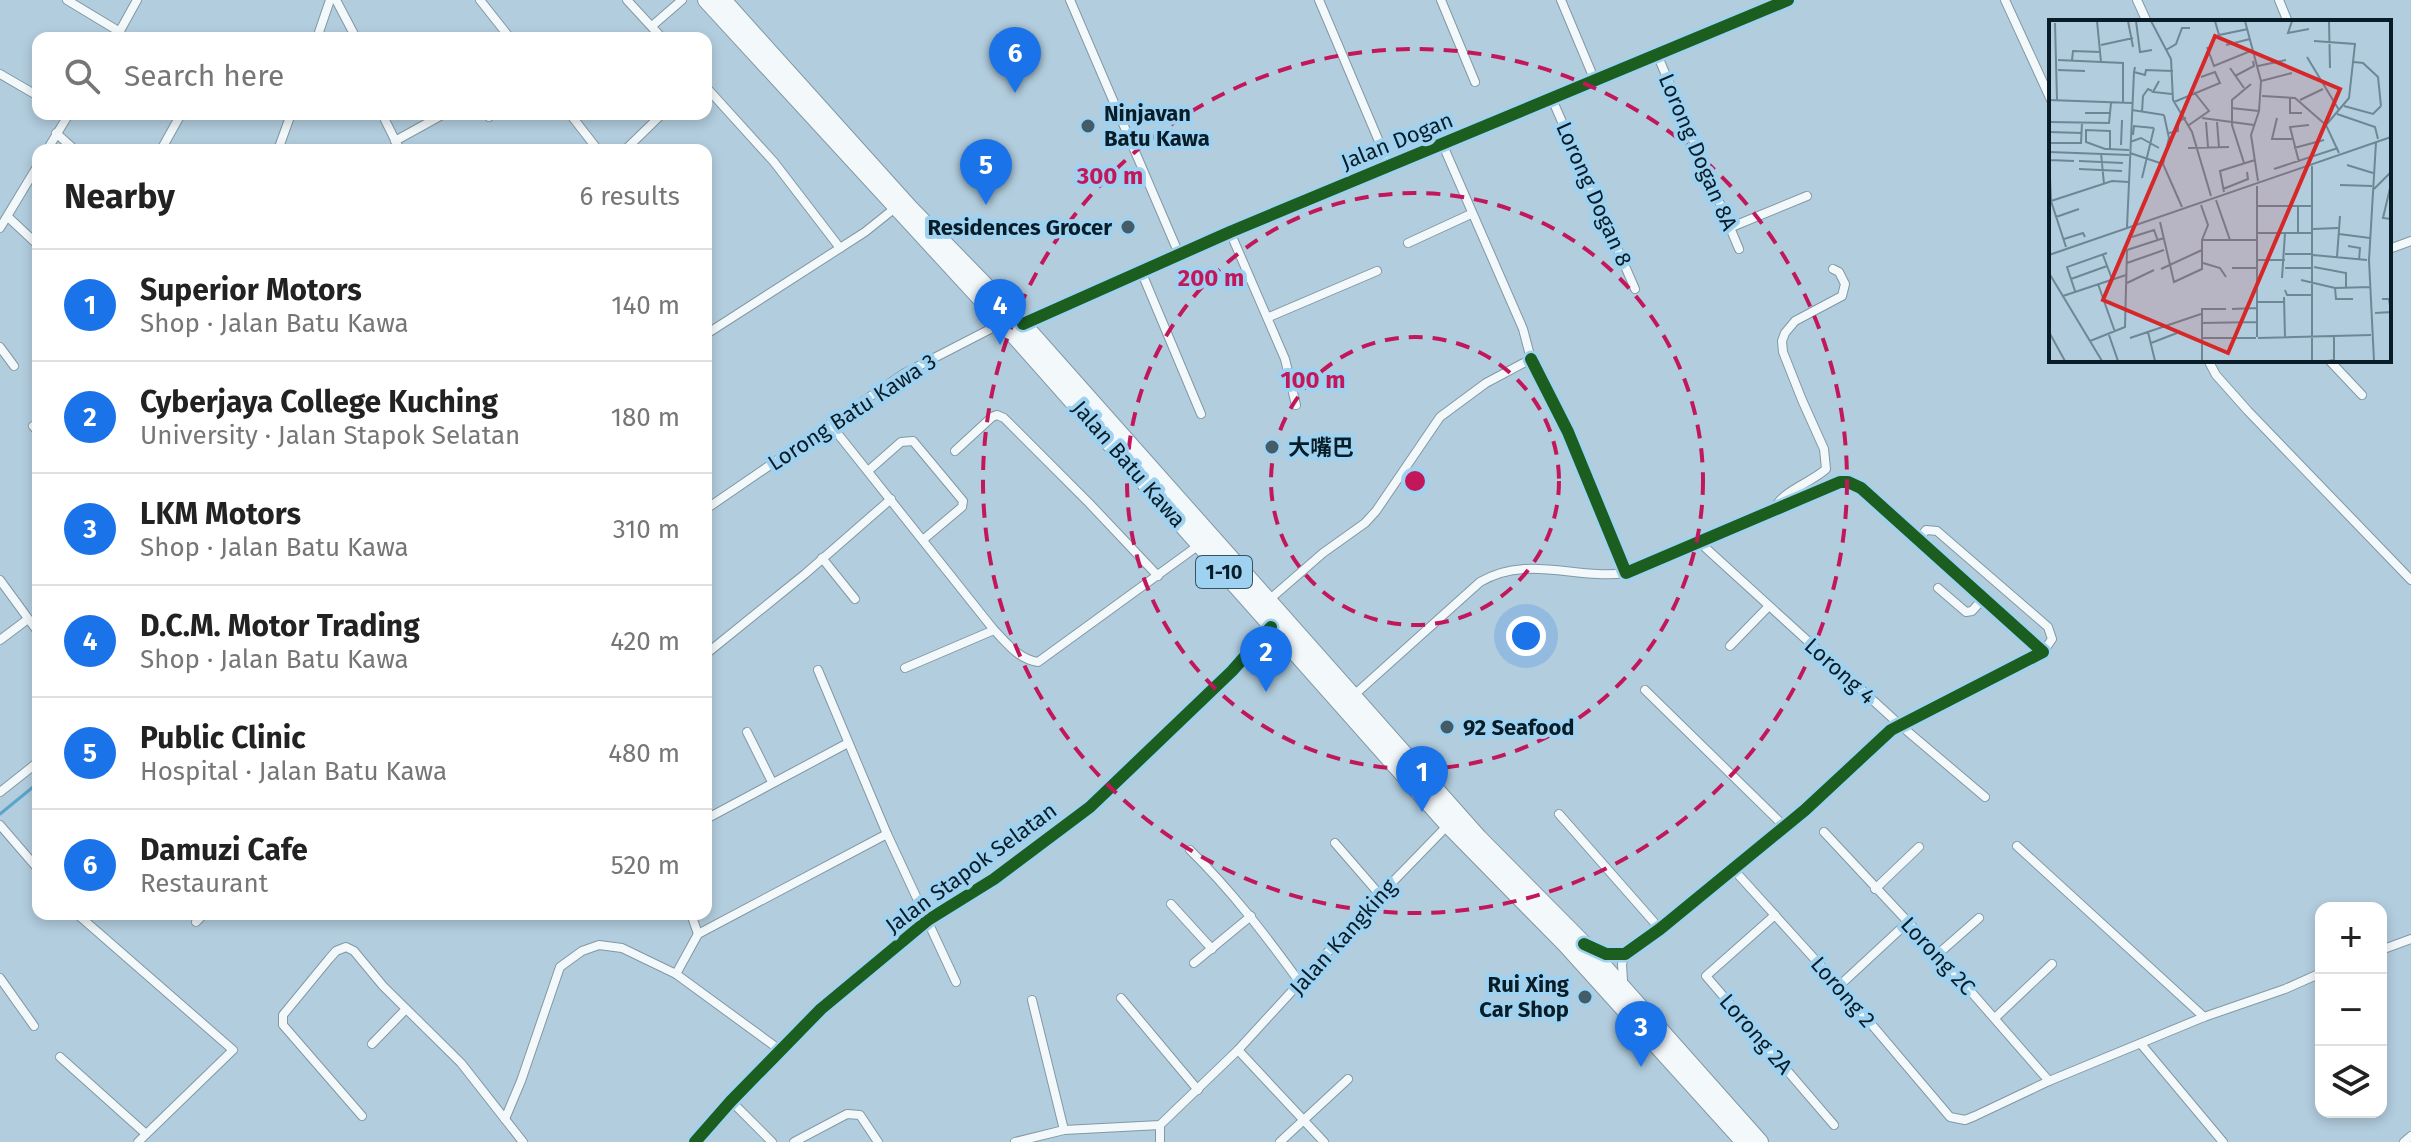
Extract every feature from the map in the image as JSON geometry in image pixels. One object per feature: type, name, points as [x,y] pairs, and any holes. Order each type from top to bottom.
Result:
[{"type":"highway","name":"Jalan Batu Kawa","points":[[706,0],[1002,322],[1448,825],[1565,944],[1744,1142]]},
{"type":"highway","name":"Jalan Batu Kawa","points":[[723,0],[910,208],[1023,324],[1479,838],[1584,944],[1760,1142]]},
{"type":"street","points":[[67,0],[114,32]]},
{"type":"street","points":[[120,32],[137,0]]},
{"type":"street","points":[[320,32],[333,0]]},
{"type":"street","points":[[333,0],[352,32]]},
{"type":"street","points":[[480,0],[505,32]]},
{"type":"street","points":[[627,0],[657,32]]},
{"type":"street","points":[[652,26],[682,0]]},
{"type":"street","points":[[1070,0],[1179,254]]},
{"type":"street","points":[[1319,0],[1389,165]]},
{"type":"street","points":[[1441,0],[1475,82]]},
{"type":"street","points":[[1561,0],[1595,81]]},
{"type":"street","name":"Jalan Dogan","points":[[1023,324],[1230,232],[1788,0]]},
{"type":"street","points":[[2005,0],[2049,96]]},
{"type":"street","points":[[2137,0],[2146,20]]},
{"type":"street","points":[[2279,0],[2287,20]]},
{"type":"street","name":"Lorong Dogan 8A","points":[[1657,54],[1739,249]]},
{"type":"street","points":[[0,74],[32,93]]},
{"type":"street","points":[[712,94],[774,162],[840,248]]},
{"type":"street","name":"Lorong Dogan 8","points":[[1552,99],[1635,289]]},
{"type":"street","points":[[50,144],[65,120]]},
{"type":"street","points":[[164,144],[178,120]]},
{"type":"street","points":[[280,144],[289,120]]},
{"type":"street","points":[[385,120],[397,144]]},
{"type":"street","points":[[395,141],[433,120]]},
{"type":"street","points":[[575,120],[593,144]]},
{"type":"street","points":[[631,144],[656,120]]},
{"type":"street","points":[[56,133],[68,144]]},
{"type":"street","points":[[1442,143],[1523,329],[1531,359],[1568,432],[1626,573]]},
{"type":"street","points":[[0,228],[32,175]]},
{"type":"street","points":[[1729,228],[1807,196]]},
{"type":"street","points":[[712,330],[840,248],[895,208]]},
{"type":"street","points":[[1408,243],[1471,214]]},
{"type":"street","points":[[8,217],[32,239]]},
{"type":"street","points":[[1230,232],[1269,317],[1292,380],[1296,405]]},
{"type":"street","points":[[2391,248],[2411,241]]},
{"type":"street","points":[[1774,510],[1778,502],[1826,469],[1824,449],[1783,352],[1782,341],[1795,321],[1842,296],[1845,284],[1839,272],[1833,269]]},
{"type":"street","points":[[1141,271],[1201,414]]},
{"type":"street","points":[[1269,317],[1377,271]]},
{"type":"street","name":"Lorong Batu Kawa 3","points":[[712,505],[903,374],[1002,322]]},
{"type":"street","points":[[0,347],[14,366]]},
{"type":"street","points":[[1269,601],[1323,553],[1365,523],[1440,417],[1486,383],[1531,359]]},
{"type":"street","points":[[2209,362],[2216,375],[2248,411],[2411,580]]},
{"type":"street","points":[[2331,362],[2362,395]]},
{"type":"street","points":[[955,451],[992,417],[997,415],[1004,418],[1158,576]]},
{"type":"street","points":[[830,424],[994,630],[1020,657],[1038,662],[1199,545]]},
{"type":"street","points":[[868,471],[901,442],[913,441],[963,501],[962,507],[924,539]]},
{"type":"street","points":[[1353,696],[1491,575],[1526,567],[1607,576],[1626,573],[1840,482],[1861,488],[2043,652]]},
{"type":"street","points":[[712,649],[891,499]]},
{"type":"street","points":[[1584,944],[1599,952],[1625,954],[1734,870],[1900,725],[2043,652],[2052,639],[2048,627],[1937,531],[1926,530],[1918,540]]},
{"type":"street","name":"Lorong 4","points":[[1698,541],[1900,725],[1985,797]]},
{"type":"street","points":[[822,558],[855,599]]},
{"type":"street","points":[[0,580],[32,624]]},
{"type":"street","points":[[1938,588],[1966,612],[1972,611],[1983,599]]},
{"type":"street","points":[[1730,646],[1769,606]]},
{"type":"street","points":[[0,640],[28,619]]},
{"type":"street","name":"Jalan Stapok Selatan","points":[[695,1142],[821,1009],[928,920],[994,879],[1090,807],[1232,671],[1271,627]]},
{"type":"street","points":[[905,668],[994,630]]},
{"type":"street","points":[[818,670],[887,834],[956,982]]},
{"type":"street","points":[[1645,690],[1784,826]]},
{"type":"street","points":[[747,732],[772,782]]},
{"type":"street","points":[[712,816],[848,743]]},
{"type":"street","points":[[0,792],[32,767]]},
{"type":"street","points":[[1559,814],[1660,929]]},
{"type":"street","points":[[0,825],[32,862]]},
{"type":"street","name":"Jalan Kangking","points":[[1160,1125],[1238,1050],[1448,825]]},
{"type":"street","name":"Lorong 2C","points":[[1824,832],[1938,954],[2049,1081]]},
{"type":"street","points":[[676,974],[698,934],[887,834]]},
{"type":"street","points":[[1335,843],[1380,895]]},
{"type":"street","points":[[2017,846],[2204,1017]]},
{"type":"street","points":[[1875,889],[1919,847]]},
{"type":"street","points":[[1190,850],[1220,878],[1301,984]]},
{"type":"street","name":"Lorong 2","points":[[1734,870],[1839,986],[1950,1117],[1965,1120],[2049,1081]]},
{"type":"street","points":[[1171,904],[1212,949]]},
{"type":"street","name":"Lorong 2A","points":[[1775,915],[1706,976],[1834,1125]]},
{"type":"street","points":[[1194,963],[1251,916]]},
{"type":"street","points":[[1938,954],[1979,918]]},
{"type":"street","points":[[84,920],[233,1050],[138,1142]]},
{"type":"street","points":[[693,920],[698,934]]},
{"type":"street","points":[[1839,986],[1907,923]]},
{"type":"street","points":[[2387,948],[2411,939]]},
{"type":"street","points":[[505,1119],[560,967],[571,958],[599,945],[610,945],[642,956],[676,974],[780,1050]]},
{"type":"street","points":[[362,1116],[283,1025],[283,1015],[336,951],[346,947],[354,951],[406,1009],[461,1063],[523,1142]]},
{"type":"street","points":[[1625,954],[1621,977],[1635,1002]]},
{"type":"street","points":[[1995,1018],[2052,964]]},
{"type":"street","points":[[2049,1081],[2319,974]]},
{"type":"street","points":[[0,978],[34,1026]]},
{"type":"street","points":[[1121,998],[1198,1090]]},
{"type":"street","points":[[1032,1000],[1064,1130]]},
{"type":"street","points":[[372,1044],[406,1009]]},
{"type":"street","points":[[2141,1044],[2223,1142]]},
{"type":"street","points":[[1238,1050],[1324,1142]]},
{"type":"street","points":[[60,1057],[146,1134]]},
{"type":"street","points":[[1280,1142],[1348,1079]]},
{"type":"street","points":[[731,1101],[772,1142]]},
{"type":"street","points":[[794,1142],[847,1114],[860,1115],[878,1142]]},
{"type":"street","points":[[1015,1142],[1064,1130],[1160,1125],[1160,1142]]},
{"type":"street","points":[[2404,1142],[2411,1136]]},
{"type":"waterway","points":[[0,814],[32,788]]},
{"type":"cycle path","points":[[1023,324],[1230,232],[1788,0]]},
{"type":"cycle path","points":[[1531,359],[1568,432],[1626,573],[1840,482],[1848,482],[1861,488],[2043,652],[1891,730],[1805,810],[1625,954],[1606,954],[1584,944]]},
{"type":"cycle path","points":[[695,1142],[821,1009],[928,920],[994,879],[1090,807],[1232,671],[1271,627]]},
{"type":"place","name":"Damuzi Cafe","points":[[1015,93]]},
{"type":"place","name":"Ninjavan Batu Kawa","points":[[1088,126]]},
{"type":"place","name":"Public Clinic","points":[[986,205]]},
{"type":"place","name":"Residences Grocer","points":[[1128,227]]},
{"type":"place","name":"D.C.M. Motor Trading","points":[[1000,345]]},
{"type":"place","name":"大嘴巴","points":[[1272,447]]},
{"type":"place","name":"Cyberjaya College Kuching","points":[[1266,692]]},
{"type":"place","name":"92 Seafood","points":[[1447,727]]},
{"type":"place","name":"Superior Motors","points":[[1422,812]]},
{"type":"place","name":"Rui Xing Car Shop","points":[[1585,997]]},
{"type":"place","name":"LKM Motors","points":[[1641,1067]]}]
